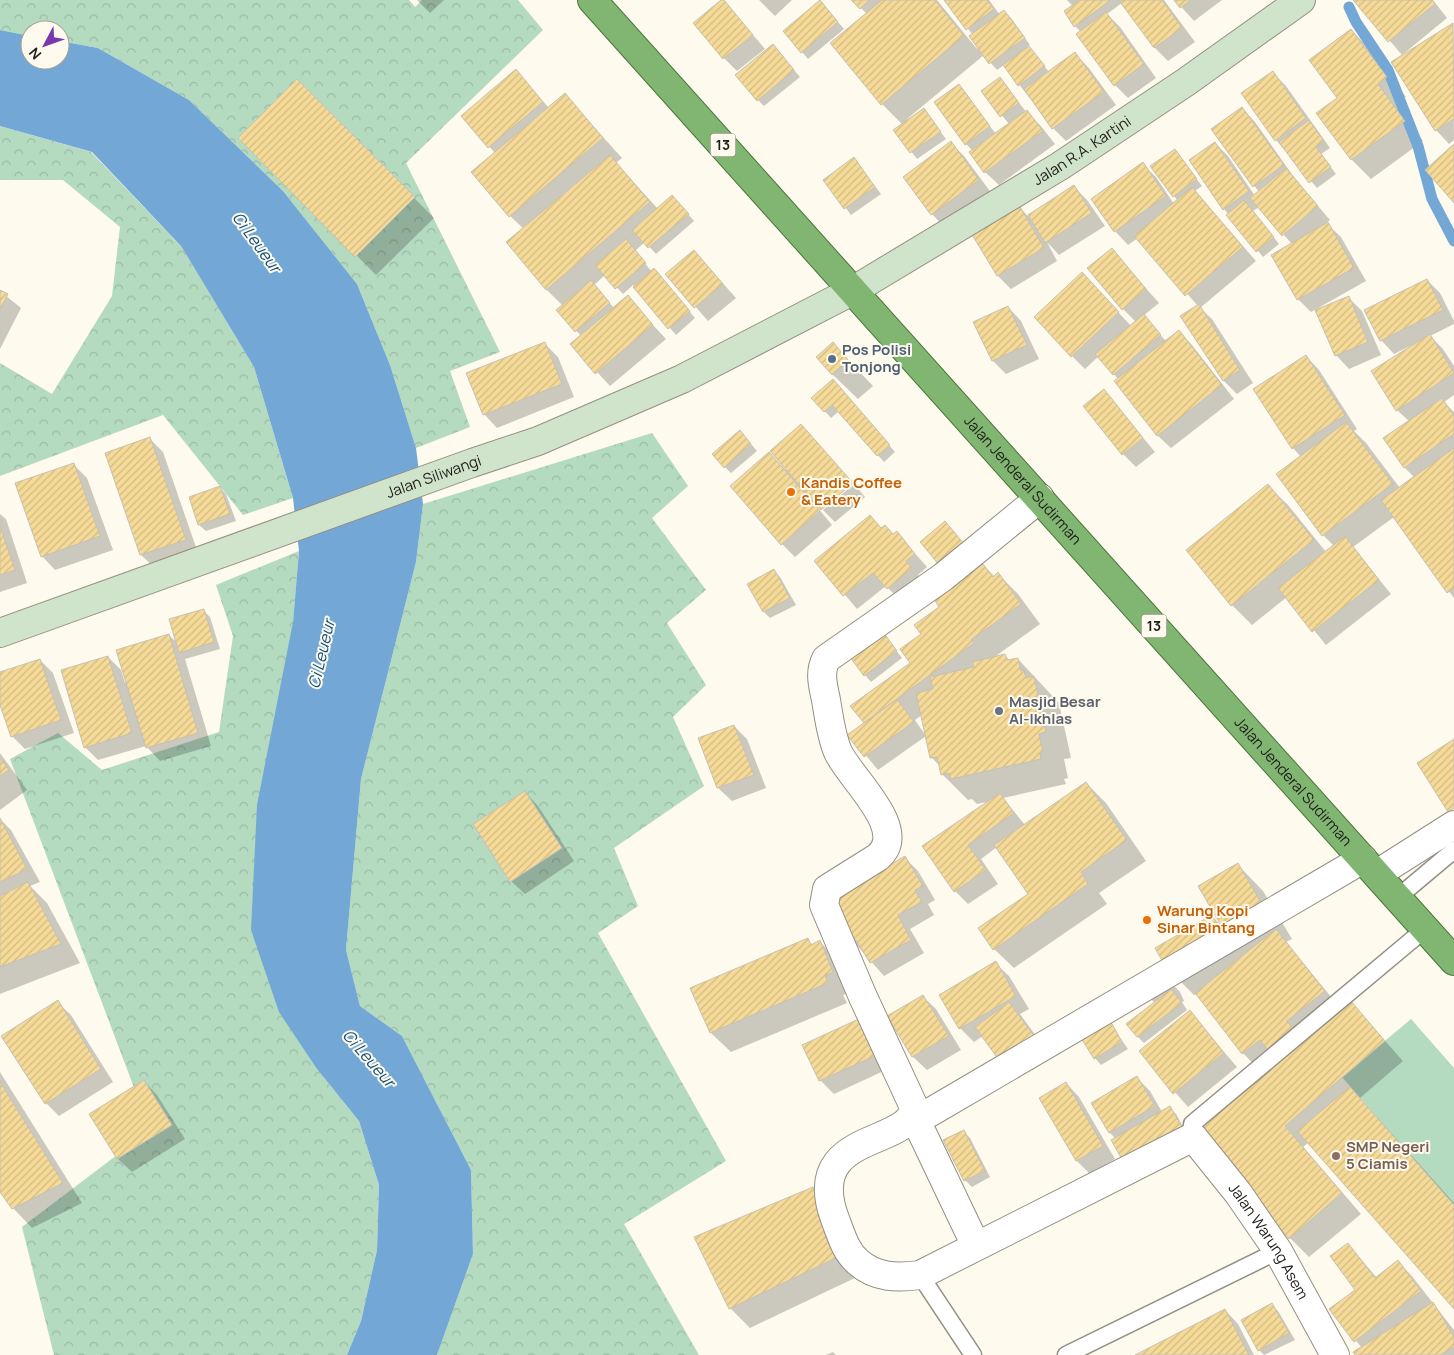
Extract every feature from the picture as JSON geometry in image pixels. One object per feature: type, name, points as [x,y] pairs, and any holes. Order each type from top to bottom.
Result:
[{"type":"highway","name":"Jalan Jenderal Sudirman","points":[[592,0],[1454,961]]},
{"type":"main road","name":"Jalan R.A. Kartini","points":[[854,290],[1060,166],[1186,82],[1301,0]]},
{"type":"main road","name":"Jalan Siliwangi","points":[[0,633],[538,441],[682,379],[854,290]]},
{"type":"street","points":[[976,1246],[913,1114],[911,1100],[863,997],[824,904],[827,890],[884,852],[889,836],[888,828],[878,810],[838,752],[832,734],[822,669],[826,659],[943,577],[1040,498]]},
{"type":"street","points":[[1193,1137],[920,1275],[896,1278],[875,1273],[858,1262],[846,1248],[828,1199],[828,1183],[832,1170],[841,1158],[904,1123],[913,1114],[929,1113],[1370,867],[1454,825]]},
{"type":"street","name":"Jalan Warung Asem","points":[[1193,1137],[1238,1193],[1278,1251],[1335,1355]]},
{"type":"lane","points":[[1397,898],[1454,850]]},
{"type":"lane","points":[[1193,1137],[1192,1124],[1425,929]]},
{"type":"lane","points":[[1066,1355],[1278,1251]]},
{"type":"lane","points":[[920,1275],[974,1355]]},
{"type":"green space","points":[[0,0],[409,0],[415,7],[422,0],[518,0],[543,30],[406,163],[500,352],[450,371],[470,427],[416,448],[390,365],[357,284],[283,191],[189,100],[98,48],[70,43],[70,20],[20,20],[20,34],[0,30]]},
{"type":"green space","points":[[0,126],[91,152],[181,246],[254,367],[293,498],[243,515],[163,415],[0,476],[0,363],[52,394],[112,296],[120,227],[63,180],[0,180]]},
{"type":"green space","points":[[652,433],[688,486],[652,518],[706,590],[667,623],[706,685],[673,717],[704,786],[614,848],[638,906],[598,933],[726,1161],[624,1224],[699,1355],[437,1355],[473,1254],[471,1170],[402,1036],[360,1006],[346,950],[361,779],[416,562],[423,504]]},
{"type":"green space","points":[[299,551],[293,622],[317,1069],[359,1121],[379,1185],[377,1250],[361,1321],[347,1355],[54,1355],[22,1227],[150,1130],[10,759],[58,733],[102,770],[219,732],[233,636],[216,585]]},
{"type":"green space","points":[[1411,1019],[1454,1068],[1454,1205],[1342,1077]]},
{"type":"water","name":"Ci Leueur","points":[[0,30],[20,34],[20,70],[70,70],[70,43],[98,48],[189,100],[283,191],[357,284],[390,365],[416,448],[423,504],[416,562],[361,779],[346,950],[360,1006],[402,1036],[471,1170],[473,1254],[437,1355],[347,1355],[361,1321],[377,1250],[379,1185],[359,1121],[317,1069],[279,1012],[251,930],[257,805],[293,622],[299,551],[293,498],[254,367],[181,246],[92,152],[0,126]]},
{"type":"building","points":[[721,0],[724,0],[753,35],[723,59],[693,23]]},
{"type":"building","points":[[820,0],[838,22],[801,53],[783,31]]},
{"type":"building","points":[[851,0],[870,0],[860,9]]},
{"type":"building","points":[[882,0],[935,0],[964,36],[881,105],[830,43]]},
{"type":"building","points":[[944,0],[987,0],[994,9],[966,30]]},
{"type":"building","points":[[1080,0],[1111,0],[1074,27],[1064,11]]},
{"type":"building","points":[[1123,0],[1162,0],[1182,28],[1154,48],[1120,2]]},
{"type":"building","points":[[1174,0],[1191,0],[1180,8]]},
{"type":"building","points":[[1353,0],[1432,0],[1435,4],[1388,42]]},
{"type":"building","points":[[1004,10],[1025,38],[989,64],[969,36]]},
{"type":"building","points":[[1106,12],[1144,64],[1114,86],[1076,34]]},
{"type":"building","points":[[1453,23],[1454,119],[1435,131],[1391,62]]},
{"type":"building","points":[[1351,29],[1387,77],[1378,84],[1405,121],[1351,160],[1316,113],[1337,98],[1309,60]]},
{"type":"building","points":[[773,44],[794,70],[757,101],[735,75]]},
{"type":"building","points":[[1029,46],[1045,66],[1018,86],[1003,65]]},
{"type":"building","points":[[1075,52],[1104,92],[1052,129],[1024,89]]},
{"type":"building","points":[[516,69],[543,102],[488,148],[461,116]]},
{"type":"building","points":[[1273,71],[1306,118],[1275,141],[1241,93]]},
{"type":"building","points":[[1000,77],[1019,103],[1000,117],[981,91]]},
{"type":"building","points":[[297,79],[415,197],[355,257],[238,138]]},
{"type":"building","points":[[959,84],[990,126],[965,145],[934,102]]},
{"type":"building","points":[[565,93],[603,138],[509,217],[471,172]]},
{"type":"building","points":[[1242,107],[1284,165],[1253,187],[1211,129]]},
{"type":"building","points":[[924,108],[941,132],[910,153],[893,130]]},
{"type":"building","points":[[1027,110],[1043,131],[984,173],[969,152]]},
{"type":"building","points":[[1309,120],[1324,141],[1316,147],[1331,167],[1309,183],[1279,142]]},
{"type":"building","points":[[951,141],[979,180],[931,215],[903,177]]},
{"type":"building","points":[[1215,142],[1249,191],[1223,210],[1189,160]]},
{"type":"building","points":[[1454,144],[1454,203],[1425,170]]},
{"type":"building","points":[[1175,149],[1197,179],[1173,197],[1150,166]]},
{"type":"building","points":[[610,155],[650,202],[546,290],[506,242]]},
{"type":"building","points":[[854,157],[875,187],[844,209],[823,180]]},
{"type":"building","points":[[1143,162],[1166,196],[1114,232],[1091,199]]},
{"type":"building","points":[[1286,168],[1318,206],[1282,236],[1250,198]]},
{"type":"building","points":[[1074,185],[1092,213],[1045,243],[1028,215]]},
{"type":"building","points":[[1192,187],[1243,247],[1185,296],[1134,236]]},
{"type":"building","points":[[672,195],[689,214],[648,248],[632,230]]},
{"type":"building","points":[[1244,200],[1274,237],[1256,252],[1226,215]]},
{"type":"building","points":[[1019,205],[1044,248],[997,276],[971,233]]},
{"type":"building","points":[[1328,222],[1354,268],[1297,300],[1271,255]]},
{"type":"building","points":[[626,239],[646,263],[615,289],[595,265]]},
{"type":"building","points":[[1112,248],[1146,289],[1122,310],[1087,268]]},
{"type":"building","points":[[694,250],[723,284],[694,308],[665,274]]},
{"type":"building","points":[[654,268],[690,311],[668,329],[633,287]]},
{"type":"building","points":[[1082,272],[1119,312],[1071,357],[1034,317]]},
{"type":"building","points":[[1427,279],[1443,310],[1380,341],[1364,310]]},
{"type":"building","points":[[591,280],[610,303],[575,332],[556,310]]},
{"type":"building","points":[[0,290],[8,294],[0,310]]},
{"type":"building","points":[[628,295],[653,325],[595,374],[570,344]]},
{"type":"building","points":[[1349,296],[1368,342],[1335,356],[1315,310]]},
{"type":"building","points":[[1199,304],[1240,370],[1223,381],[1180,316]]},
{"type":"building","points":[[1008,306],[1027,345],[992,361],[973,322]]},
{"type":"building","points":[[1144,314],[1161,335],[1113,375],[1095,354]]},
{"type":"building","points":[[1179,330],[1222,385],[1157,436],[1114,381]]},
{"type":"building","points":[[1430,334],[1454,373],[1396,411],[1371,371]]},
{"type":"building","points":[[545,342],[562,384],[483,415],[466,373]]},
{"type":"building","name":"Pos Polisi Tonjong","points":[[833,342],[848,360],[832,375],[816,357]]},
{"type":"building","points":[[1306,355],[1345,415],[1292,449],[1253,389]]},
{"type":"building","points":[[833,379],[890,445],[877,456],[832,405],[824,412],[811,398]]},
{"type":"building","points":[[1104,389],[1143,438],[1122,455],[1083,406]]},
{"type":"building","points":[[1442,398],[1454,416],[1454,434],[1404,468],[1383,438]]},
{"type":"building","points":[[1346,422],[1393,484],[1322,536],[1276,474]]},
{"type":"building","points":[[801,424],[853,483],[821,510],[770,451]]},
{"type":"building","points":[[740,430],[751,444],[724,468],[712,454]]},
{"type":"building","points":[[150,437],[186,540],[140,555],[105,453]]},
{"type":"building","points":[[1454,448],[1454,588],[1447,593],[1381,500]]},
{"type":"building","points":[[769,452],[820,511],[781,545],[730,486]]},
{"type":"building","points":[[74,463],[100,536],[41,557],[15,483]]},
{"type":"building","points":[[1268,484],[1314,540],[1231,606],[1186,550]]},
{"type":"building","points":[[220,486],[230,514],[198,525],[189,497]]},
{"type":"building","points":[[870,515],[881,528],[885,525],[893,534],[897,531],[915,554],[906,561],[912,568],[887,589],[873,573],[843,596],[814,561]]},
{"type":"building","points":[[945,521],[970,551],[945,572],[920,542]]},
{"type":"building","points":[[0,526],[15,570],[0,575]]},
{"type":"building","points":[[1345,536],[1379,580],[1312,632],[1278,588]]},
{"type":"building","points":[[983,564],[993,577],[998,572],[1021,604],[971,640],[974,643],[864,723],[850,706],[910,663],[900,649],[921,634],[914,625],[939,607],[934,599]]},
{"type":"building","points":[[774,569],[790,598],[763,612],[747,584]]},
{"type":"building","points":[[204,609],[214,642],[179,653],[169,619]]},
{"type":"building","points":[[881,629],[897,651],[864,676],[847,653]]},
{"type":"building","points":[[169,634],[198,733],[146,748],[116,650]]},
{"type":"building","points":[[1005,654],[1007,660],[1018,658],[1021,671],[1024,670],[1026,678],[1034,676],[1046,732],[1039,734],[1043,753],[1040,753],[1041,759],[951,779],[949,773],[941,775],[937,757],[930,758],[916,693],[933,689],[930,677],[974,667],[972,662]]},
{"type":"building","points":[[108,656],[132,733],[84,748],[61,670]]},
{"type":"building","points":[[40,659],[61,720],[11,737],[0,705],[0,672]]},
{"type":"building","points":[[897,699],[914,722],[864,757],[847,735]]},
{"type":"building","points":[[734,725],[754,775],[717,788],[698,738]]},
{"type":"building","points":[[1454,739],[1454,808],[1448,812],[1417,763]]},
{"type":"building","points":[[0,758],[9,770],[0,776]]},
{"type":"building","points":[[1086,782],[1127,840],[1081,872],[1088,884],[993,950],[978,928],[1028,894],[994,845]]},
{"type":"building","points":[[525,791],[562,848],[510,882],[473,824]]},
{"type":"building","points":[[1000,793],[1014,813],[968,845],[986,870],[954,892],[922,846]]},
{"type":"building","points":[[0,818],[27,869],[0,882]]},
{"type":"building","points":[[905,856],[923,886],[915,890],[922,902],[898,915],[911,940],[870,963],[856,940],[852,942],[828,901]]},
{"type":"building","points":[[1238,863],[1267,913],[1227,936],[1198,886]]},
{"type":"building","points":[[28,882],[61,944],[0,967],[0,896]]},
{"type":"building","points":[[1212,915],[1225,937],[1168,971],[1155,948]]},
{"type":"building","points":[[1276,929],[1325,991],[1287,1021],[1295,1031],[1269,1051],[1260,1040],[1242,1054],[1195,993]]},
{"type":"building","points":[[808,938],[811,945],[820,940],[833,972],[825,976],[828,983],[710,1033],[690,988]]},
{"type":"building","points":[[996,961],[1016,996],[959,1029],[939,995]]},
{"type":"building","points":[[1171,989],[1182,1003],[1137,1037],[1126,1024]]},
{"type":"building","points":[[1345,994],[1385,1041],[1285,1126],[1342,1193],[1289,1239],[1192,1124]]},
{"type":"building","points":[[923,995],[949,1036],[912,1057],[887,1016]]},
{"type":"building","points":[[58,1000],[101,1069],[45,1104],[1,1036]]},
{"type":"building","points":[[1009,1002],[1035,1037],[1001,1063],[975,1027]]},
{"type":"building","points":[[1190,1010],[1224,1053],[1173,1094],[1139,1051]]},
{"type":"building","points":[[1107,1015],[1122,1042],[1094,1059],[1078,1033]]},
{"type":"building","points":[[861,1018],[877,1055],[819,1081],[802,1045]]},
{"type":"building","points":[[1137,1076],[1155,1106],[1109,1133],[1091,1103]]},
{"type":"building","points":[[144,1080],[172,1125],[117,1159],[89,1114]]},
{"type":"building","points":[[0,1082],[63,1183],[12,1209],[0,1192]]},
{"type":"building","points":[[1066,1082],[1103,1146],[1076,1161],[1039,1098]]},
{"type":"building","points":[[1350,1087],[1454,1205],[1454,1309],[1297,1131]]},
{"type":"building","points":[[1170,1106],[1182,1127],[1123,1161],[1111,1140]]},
{"type":"building","points":[[964,1130],[985,1171],[964,1181],[943,1140]]},
{"type":"building","points":[[813,1187],[840,1256],[729,1309],[694,1237]]},
{"type":"building","points":[[1348,1243],[1375,1278],[1398,1260],[1421,1291],[1354,1342],[1329,1309],[1355,1290],[1330,1256]]},
{"type":"building","points":[[1433,1302],[1454,1337],[1454,1347],[1440,1355],[1355,1355],[1353,1352]]},
{"type":"building","points":[[1272,1303],[1289,1333],[1258,1351],[1241,1320]]},
{"type":"building","points":[[1225,1309],[1249,1355],[1135,1355]]},
{"type":"waterway","points":[[1349,7],[1356,22],[1388,70],[1418,146],[1432,199],[1454,241]]},
{"type":"place","name":"Pos Polisi Tonjong","points":[[832,359]]},
{"type":"place","name":"Kandis Coffee & Eatery","points":[[791,492]]},
{"type":"place","name":"Masjid Besar Al-Ikhlas","points":[[999,711]]},
{"type":"place","name":"Warung Kopi Sinar Bintang","points":[[1147,920]]},
{"type":"place","name":"SMP Negeri 5 Ciamis","points":[[1336,1156]]}]
